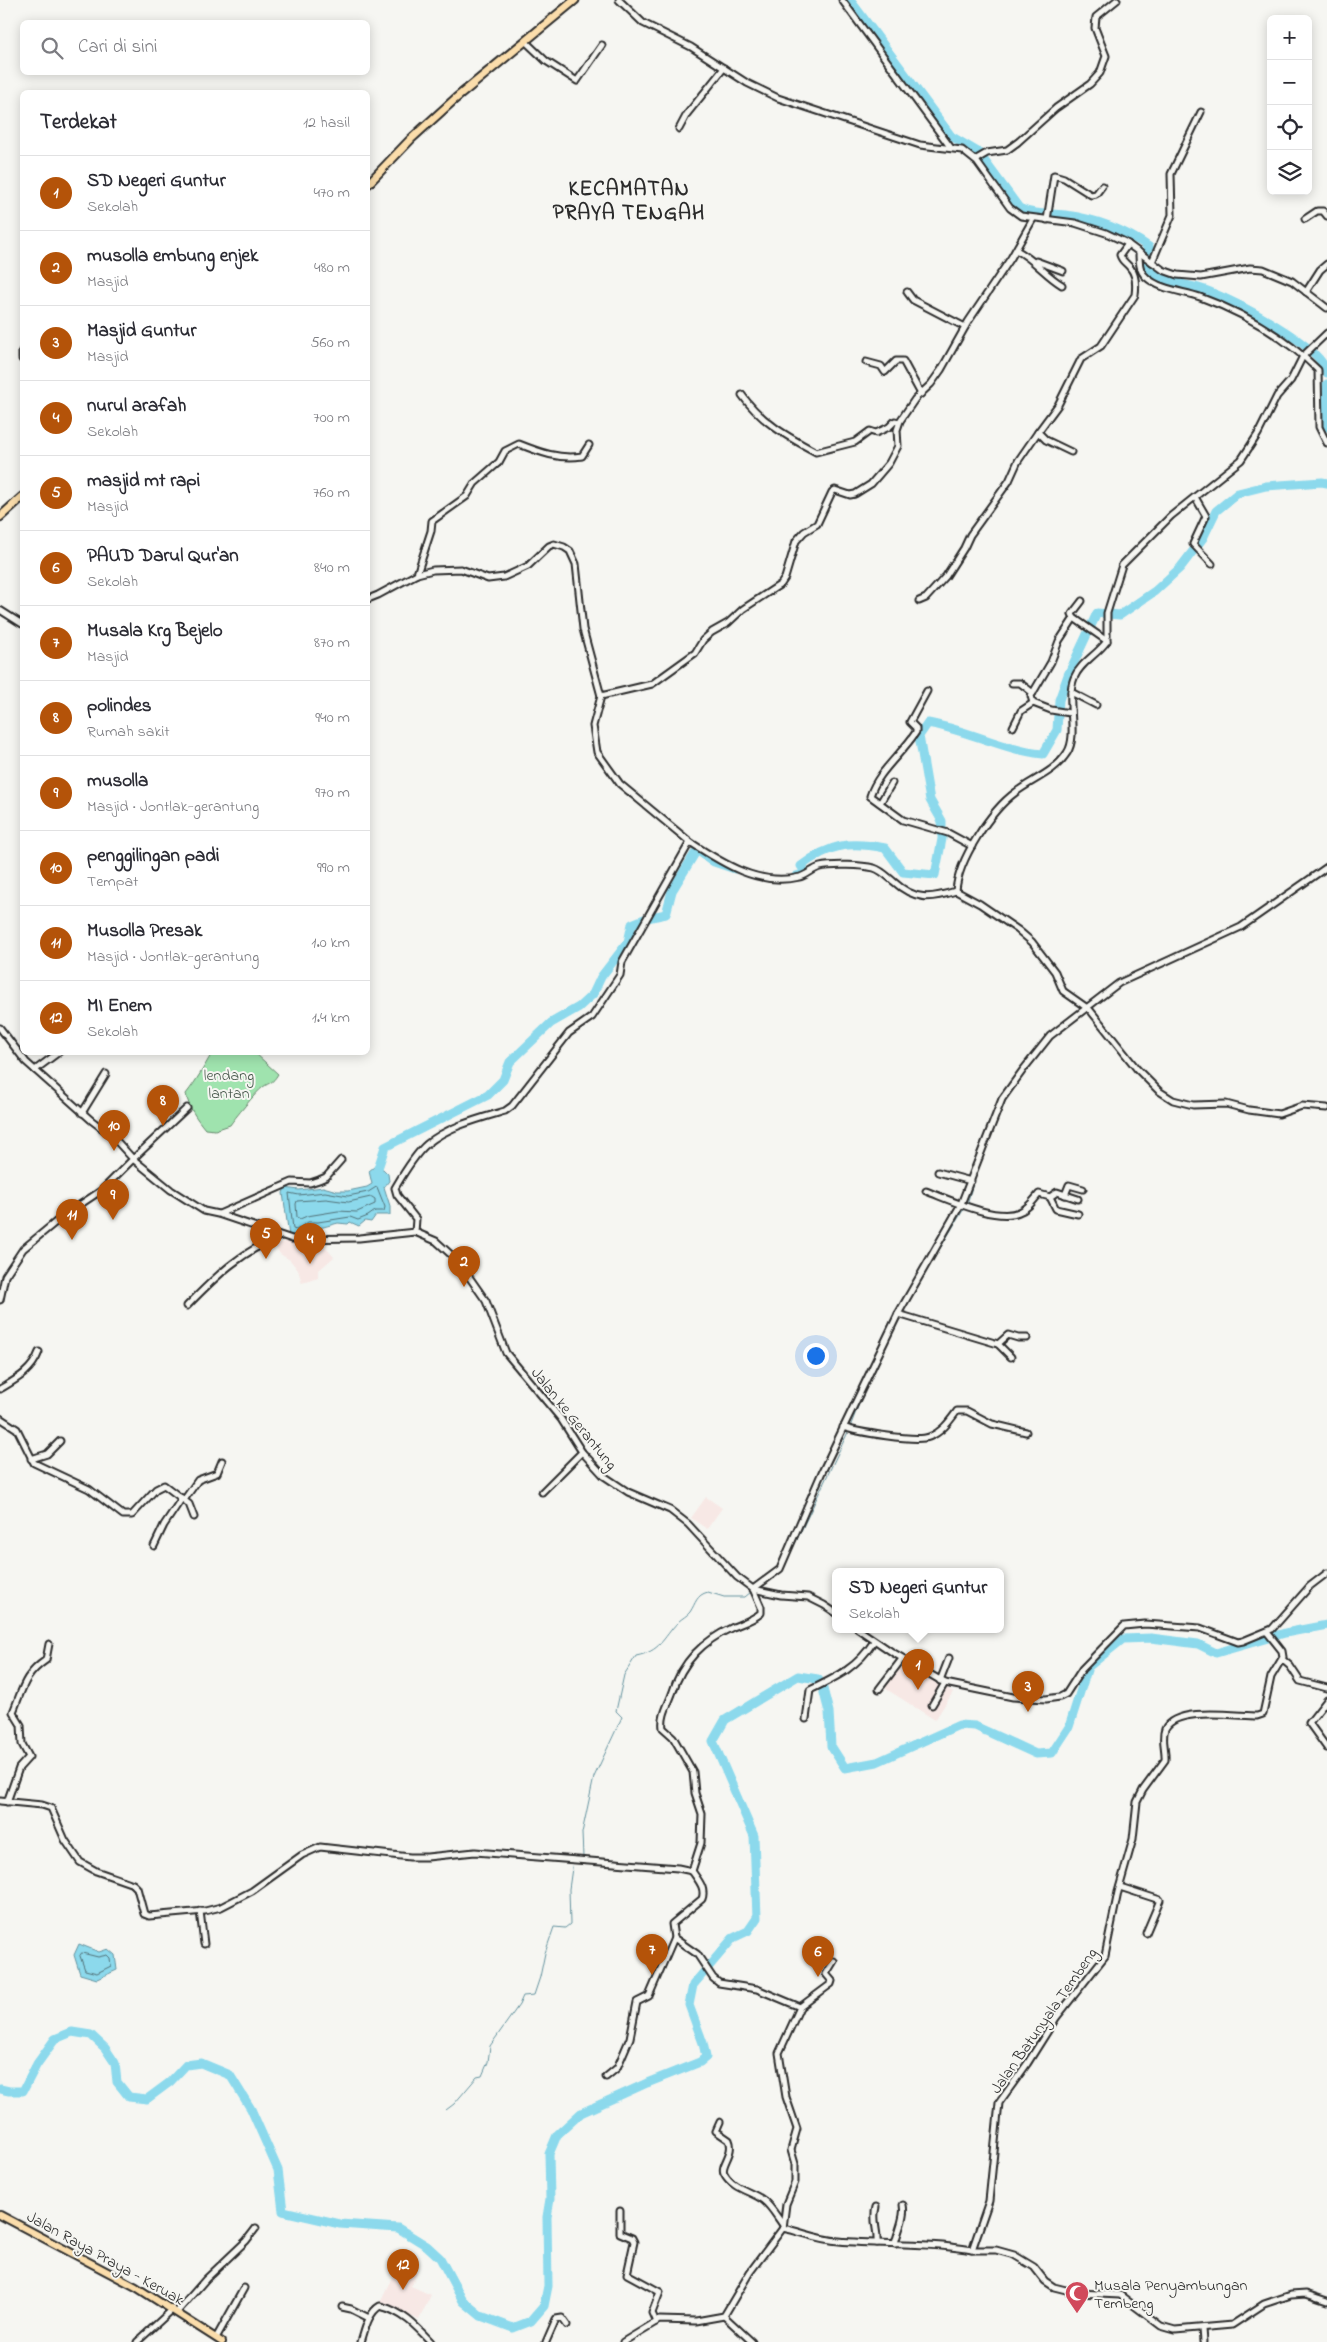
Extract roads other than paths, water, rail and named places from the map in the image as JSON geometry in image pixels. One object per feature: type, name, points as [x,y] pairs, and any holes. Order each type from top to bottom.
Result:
[{"type":"highway","points":[[370,182],[411,139],[524,40],[575,0]]},
{"type":"highway","points":[[0,517],[20,499]]},
{"type":"main road","name":"Jalan Raya Praya - Keruak","points":[[0,2215],[136,2286],[219,2340]]},
{"type":"street","points":[[620,0],[643,23],[702,53],[760,90],[801,106],[920,145],[962,150],[978,158],[1010,208],[1021,216],[1033,219],[1047,217],[1106,233],[1128,244],[1170,273],[1190,276],[1213,275],[1250,268],[1262,269],[1292,281],[1327,308]]},
{"type":"street","points":[[842,0],[951,148]]},
{"type":"street","points":[[978,158],[1006,150],[1018,142],[1056,108],[1090,84],[1100,72],[1106,56],[1095,28],[1096,16],[1117,0]]},
{"type":"street","points":[[524,40],[546,61],[576,81],[579,80],[602,45]]},
{"type":"street","points":[[679,129],[687,114],[721,66]]},
{"type":"street","points":[[1149,260],[1172,215],[1171,174],[1202,112]]},
{"type":"street","points":[[1047,217],[1054,175],[1064,178],[1090,195],[1096,194],[1102,186]]},
{"type":"street","points":[[1305,219],[1318,211],[1323,211],[1327,216]]},
{"type":"street","points":[[602,696],[652,684],[695,653],[703,640],[728,623],[743,608],[781,584],[785,578],[796,541],[804,532],[816,524],[832,492],[838,490],[850,495],[855,494],[871,484],[889,463],[898,446],[899,422],[908,408],[941,370],[965,328],[1016,250],[1033,219]]},
{"type":"street","points":[[919,601],[926,598],[946,576],[970,535],[1009,481],[1018,461],[1058,405],[1081,359],[1101,346],[1135,295],[1136,286],[1132,270],[1120,255],[1128,244]]},
{"type":"street","points":[[1016,250],[1033,260],[1063,271]]},
{"type":"street","points":[[1139,252],[1141,270],[1154,283],[1199,297],[1253,321],[1306,352],[1319,372],[1319,427],[1327,443]]},
{"type":"street","points":[[1033,260],[1050,279],[1062,286]]},
{"type":"street","points":[[1306,292],[1320,270],[1327,264]]},
{"type":"street","points":[[907,292],[910,298],[965,328]]},
{"type":"street","points":[[956,891],[958,876],[972,846],[1010,797],[1047,773],[1068,753],[1072,738],[1071,692],[1076,673],[1107,641],[1107,614],[1122,565],[1160,526],[1246,455],[1277,396],[1291,380],[1306,352],[1327,333]]},
{"type":"street","points":[[866,362],[881,366],[885,372],[896,361],[903,361],[921,394]]},
{"type":"street","points":[[742,395],[759,415],[783,434],[816,452],[855,442],[870,431],[876,433],[890,427],[895,421],[899,422]]},
{"type":"street","points":[[1038,432],[1046,440],[1071,452]]},
{"type":"street","points":[[417,574],[431,531],[432,521],[467,496],[475,483],[499,462],[510,448],[519,444],[551,455],[570,458],[582,456],[589,445]]},
{"type":"street","points":[[1194,497],[1206,514],[1193,543],[1197,550],[1212,564]]},
{"type":"street","points":[[370,598],[417,574],[433,570],[461,569],[488,578],[499,578],[521,570],[549,546],[554,544],[564,547],[570,551],[576,564],[583,628],[602,696],[593,726],[597,752],[620,784],[690,842],[730,867],[767,878],[800,877],[825,866],[865,867],[878,869],[896,884],[918,896],[939,896],[956,891],[980,904],[1018,930],[1045,958],[1055,972],[1063,991],[1088,1008],[1148,1081],[1159,1091],[1178,1102],[1193,1105],[1226,1104],[1249,1110],[1279,1114],[1302,1106],[1327,1108]]},
{"type":"street","points":[[1082,601],[1072,614],[1074,618],[1107,641]]},
{"type":"street","points":[[0,610],[20,623]]},
{"type":"street","points":[[1033,703],[1031,696],[1074,618]]},
{"type":"street","points":[[1012,682],[1020,683],[1033,693]]},
{"type":"street","points":[[926,691],[910,722],[916,728],[916,732],[901,754],[880,777],[870,796],[903,820],[948,833],[972,846]]},
{"type":"street","points":[[1071,692],[1096,705]]},
{"type":"street","points":[[1033,703],[1051,710],[1070,713]]},
{"type":"street","points":[[1013,727],[1021,711],[1033,703]]},
{"type":"street","points":[[880,803],[892,784]]},
{"type":"street","points":[[21,1055],[82,1113],[115,1138],[133,1159],[195,1207],[294,1240],[317,1240],[415,1232],[416,1219],[397,1195],[395,1188],[420,1151],[426,1144],[452,1129],[505,1111],[512,1106],[569,1033],[592,1017],[620,975],[622,962],[690,842]]},
{"type":"street","points":[[692,1872],[701,1843],[702,1814],[695,1793],[693,1772],[673,1737],[663,1728],[663,1717],[679,1674],[695,1652],[718,1635],[753,1619],[761,1613],[761,1607],[753,1589],[780,1569],[900,1314],[961,1204],[1008,1090],[1050,1036],[1119,983],[1241,927],[1326,871]]},
{"type":"street","points":[[0,1028],[20,1054]]},
{"type":"street","points":[[35,1070],[55,1055]]},
{"type":"street","points":[[82,1113],[106,1074]]},
{"type":"street","points":[[0,1300],[5,1276],[23,1250],[58,1221],[102,1190],[187,1108]]},
{"type":"street","points":[[218,1214],[292,1182],[310,1183],[326,1177],[341,1160]]},
{"type":"street","points":[[938,1172],[971,1181]]},
{"type":"street","points":[[1065,1195],[1069,1184],[1083,1189]]},
{"type":"street","points":[[926,1191],[971,1208],[994,1213],[1013,1214],[1024,1210],[1039,1194],[1050,1197],[1056,1209],[1078,1214]]},
{"type":"street","points":[[1050,1197],[1056,1192],[1078,1199]]},
{"type":"street","name":"Jalan ke Gerantung","points":[[415,1232],[443,1246],[471,1278],[486,1301],[506,1353],[558,1414],[582,1452],[608,1480],[628,1492],[666,1508],[688,1524],[737,1577],[753,1589],[781,1595],[808,1597],[832,1611]]},
{"type":"street","points":[[187,1306],[236,1259],[261,1244],[281,1236]]},
{"type":"street","points":[[900,1314],[998,1344],[1011,1357]]},
{"type":"street","points":[[998,1344],[1008,1335],[1027,1338]]},
{"type":"street","points":[[0,1389],[31,1367],[39,1352]]},
{"type":"street","points":[[848,1428],[879,1434],[926,1438],[946,1427],[960,1410],[967,1411],[992,1424],[1026,1432]]},
{"type":"street","points":[[0,1418],[17,1430],[24,1440],[34,1463],[89,1489],[125,1516],[132,1515],[161,1485],[167,1486],[183,1499],[191,1507],[194,1517]]},
{"type":"street","points":[[31,1459],[47,1454],[60,1441]]},
{"type":"street","points":[[542,1492],[582,1452]]},
{"type":"street","points":[[154,1546],[164,1525],[198,1480],[217,1473],[222,1461]]},
{"type":"street","points":[[863,1633],[902,1659],[942,1682],[1022,1699],[1055,1698],[1066,1694],[1082,1669],[1124,1626],[1145,1624],[1200,1628],[1240,1642],[1268,1634],[1310,1586],[1327,1573]]},
{"type":"street","points":[[1268,1634],[1281,1650],[1283,1660],[1290,1666],[1300,1681],[1327,1688]]},
{"type":"street","points":[[806,1719],[810,1690],[842,1675],[857,1663],[874,1641]]},
{"type":"street","points":[[7,1802],[18,1768],[29,1757],[22,1744],[21,1725],[13,1712],[25,1679],[39,1664],[46,1660],[49,1644]]},
{"type":"street","points":[[932,1705],[942,1682],[949,1658]]},
{"type":"street","points":[[879,1689],[902,1659]]},
{"type":"street","name":"Jalan Batunyala Tembeng","points":[[972,2250],[989,2201],[999,2103],[1056,2018],[1105,1956],[1120,1887],[1134,1840],[1137,1802],[1140,1794],[1165,1760],[1163,1736],[1168,1723],[1178,1718],[1208,1714],[1261,1716],[1264,1712],[1271,1676],[1283,1660]]},
{"type":"street","points":[[1327,1700],[1309,1723],[1327,1748]]},
{"type":"street","points":[[0,1801],[42,1804],[51,1808],[76,1858],[96,1871],[133,1884],[137,1888],[146,1916],[222,1907],[244,1896],[302,1855],[320,1847],[410,1857],[480,1852],[678,1868],[692,1872],[703,1888],[704,1895],[702,1899],[672,1924],[674,1938],[649,1996],[640,2000],[635,2006],[634,2022],[617,2068],[606,2077]]},
{"type":"street","points":[[1120,1887],[1160,1900],[1146,1933]]},
{"type":"street","points":[[200,1911],[204,1944]]},
{"type":"street","points":[[674,1938],[698,1954],[713,1978],[719,1983],[746,1986],[765,1991],[800,2007]]},
{"type":"street","points":[[623,2342],[664,2319],[696,2321],[724,2316],[750,2272],[784,2227],[786,2204],[795,2182],[795,2164],[791,2150],[797,2129],[795,2118],[786,2097],[779,2053],[800,2007],[831,1984],[832,1981],[826,1974],[834,1961]]},
{"type":"street","points":[[720,2122],[716,2131],[729,2140],[731,2147],[724,2169],[725,2174],[735,2185],[765,2202],[784,2227],[822,2239],[908,2246],[931,2244],[972,2250],[996,2250],[1014,2255],[1034,2266],[1045,2281],[1054,2287],[1078,2293],[1120,2295],[1149,2318],[1167,2329],[1175,2330],[1202,2329],[1232,2324],[1264,2304],[1291,2295],[1306,2294],[1327,2301]]},
{"type":"street","points":[[895,2244],[896,2233],[904,2214],[903,2206]]},
{"type":"street","points":[[876,2207],[873,2220],[877,2233],[877,2242]]},
{"type":"street","points":[[620,2212],[620,2233],[632,2238],[634,2242],[627,2274],[660,2292],[652,2313],[656,2322]]},
{"type":"street","points":[[138,2342],[175,2310],[246,2241],[256,2228]]},
{"type":"street","points":[[219,2340],[244,2288]]},
{"type":"street","points":[[361,2342],[370,2318],[375,2309],[380,2306],[406,2318],[431,2342]]},
{"type":"street","points":[[342,2307],[352,2309],[370,2318]]},
{"type":"street","points":[[724,2316],[752,2342]]},
{"type":"street","points":[[546,2342],[556,2319],[562,2318],[567,2325]]},
{"type":"street","points":[[1202,2329],[1204,2342]]},
{"type":"water","points":[[374,1167],[383,1169],[388,1174],[389,1181],[384,1187],[390,1206],[390,1215],[376,1215],[371,1222],[365,1221],[359,1226],[350,1222],[348,1224],[338,1223],[316,1229],[313,1226],[289,1236],[283,1193],[285,1188],[299,1190],[323,1187],[337,1191],[348,1191],[367,1187],[372,1184],[369,1171]]},
{"type":"water","points":[[79,1944],[99,1952],[108,1949],[115,1955],[117,1970],[97,1979],[80,1974],[74,1955]]},
{"type":"waterway","points":[[850,0],[951,136],[978,152],[1019,208],[1036,213],[1088,219],[1129,235],[1149,247],[1142,261],[1159,276],[1166,280],[1210,292],[1257,315],[1310,350],[1322,362],[1327,373]]},
{"type":"waterway","points":[[1327,384],[1327,427]]},
{"type":"waterway","points":[[796,876],[806,873],[801,866],[821,853],[840,846],[850,845],[885,848],[903,872],[935,875],[942,839],[942,821],[930,800],[919,736],[928,723],[1028,752],[1043,754],[1057,730],[1059,700],[1068,675],[1097,613],[1120,615],[1155,591],[1180,568],[1203,538],[1216,511],[1238,493],[1266,486],[1327,483]]},
{"type":"waterway","points":[[378,1168],[385,1147],[488,1095],[503,1080],[510,1062],[551,1023],[579,1007],[593,994],[601,977],[628,942],[632,924],[647,918],[666,914],[672,891],[697,850],[714,862],[735,869]]},
{"type":"waterway","points":[[1276,905],[1324,872]]},
{"type":"waterway","points":[[1121,979],[1133,974]]},
{"type":"waterway","points":[[1092,1002],[1112,986]]},
{"type":"waterway","points":[[989,1140],[1008,1095]]},
{"type":"waterway","points":[[967,1204],[978,1167]]},
{"type":"waterway","points":[[918,1285],[965,1207]]},
{"type":"waterway","points":[[874,1369],[897,1321]]},
{"type":"waterway","points":[[850,1427],[866,1386]]},
{"type":"waterway","points":[[783,1569],[849,1430]]},
{"type":"waterway","points":[[580,1858],[583,1857],[582,1833],[594,1777],[622,1717],[616,1711],[624,1675],[636,1656],[656,1648],[678,1622],[689,1613],[699,1597],[704,1593],[708,1592],[724,1597],[745,1597],[751,1592]]},
{"type":"waterway","points":[[0,2089],[23,2091],[37,2064],[55,2039],[72,2032],[91,2035],[105,2048],[115,2063],[117,2082],[129,2097],[147,2099],[170,2082],[186,2065],[201,2063],[230,2075],[251,2109],[278,2170],[283,2211],[340,2224],[398,2228],[427,2246],[440,2258],[463,2301],[481,2316],[513,2328],[531,2321],[544,2306],[548,2286],[547,2217],[550,2199],[549,2154],[557,2135],[581,2113],[647,2083],[700,2062],[706,2057],[689,2005],[693,1985],[733,1938],[748,1931],[757,1918],[754,1836],[713,1741],[725,1720],[798,1676],[818,1679],[822,1685],[829,1712],[831,1746],[845,1768],[877,1762],[959,1725],[975,1726],[1036,1754],[1052,1753],[1069,1727],[1088,1667],[1123,1639],[1151,1638],[1198,1644],[1216,1653],[1285,1633],[1327,1625]]},
{"type":"waterway","points":[[446,2110],[454,2104],[477,2077],[482,2076],[488,2062],[490,2046],[519,2005],[523,1996],[534,1995],[554,1927],[565,1928],[570,1924],[569,1889],[573,1861]]},
{"type":"place","name":"polindes","points":[[163,1126]]},
{"type":"place","name":"penggilingan padi","points":[[114,1151]]},
{"type":"place","name":"musolla","points":[[113,1220]]},
{"type":"place","name":"Musolla Presak","points":[[72,1240]]},
{"type":"place","name":"masjid mt rapi","points":[[266,1259]]},
{"type":"place","name":"nurul arafah","points":[[310,1264]]},
{"type":"place","name":"musolla embung enjek","points":[[464,1287]]},
{"type":"place","name":"SD Negeri Guntur","points":[[918,1690]]},
{"type":"place","name":"Masjid Guntur","points":[[1028,1712]]},
{"type":"place","name":"Musala Krg Bejelo","points":[[652,1975]]},
{"type":"place","name":"PAUD Darul Qur'an","points":[[818,1977]]},
{"type":"place","name":"MI Enem","points":[[403,2290]]},
{"type":"place","name":"Musala Penyambungan Tembeng","points":[[1077,2314]]},
{"type":"district","name":"KECAMATAN PRAYA TENGAH","points":[[629,200]]},
{"type":"park label","name":"lendang lantan","points":[[229,1083]]}]
